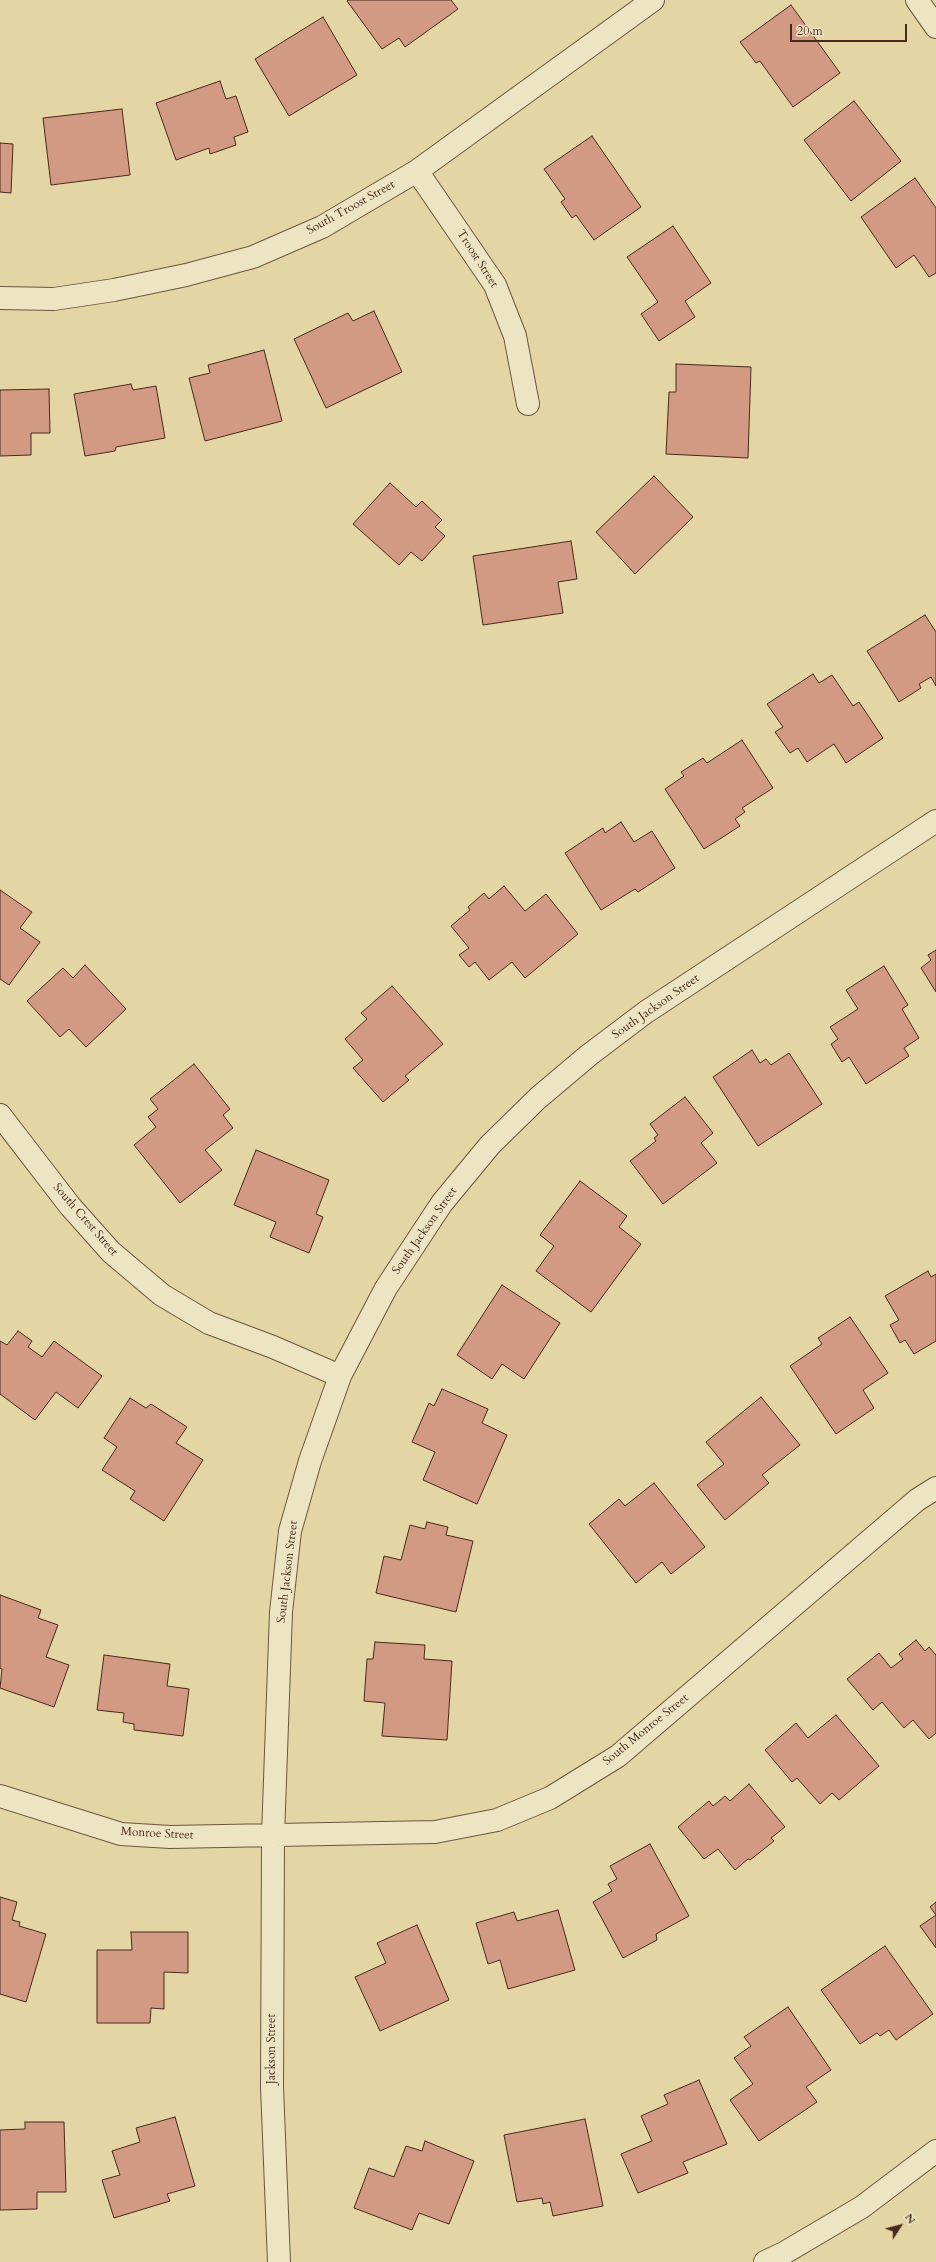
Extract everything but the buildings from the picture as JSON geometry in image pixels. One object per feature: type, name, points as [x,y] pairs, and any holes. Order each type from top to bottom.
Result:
[{"type":"street","name":"South Troost Street","points":[[0,298],[54,299],[114,290],[186,275],[253,257],[322,227],[417,171],[653,0]]},
{"type":"street","points":[[917,0],[936,27]]},
{"type":"street","name":"Troost Street","points":[[417,171],[495,285],[515,336],[528,404]]},
{"type":"street","name":"South Jackson Street","points":[[273,1836],[281,1612],[290,1531],[310,1461],[340,1376],[386,1288],[442,1203],[490,1145],[538,1098],[589,1055],[646,1012],[936,821]]},
{"type":"street","name":"South Crest Street","points":[[0,1115],[70,1206],[111,1252],[162,1295],[209,1323],[273,1347],[340,1376]]},
{"type":"street","name":"South Monroe Street","points":[[295,1835],[435,1832],[497,1820],[550,1798],[618,1756],[917,1500],[936,1488]]},
{"type":"street","name":"Monroe Street","points":[[0,1796],[121,1834],[170,1837],[295,1835]]},
{"type":"street","name":"Jackson Street","points":[[273,1836],[272,2087],[279,2262]]},
{"type":"street","points":[[765,2262],[784,2253],[862,2207],[936,2151]]}]
